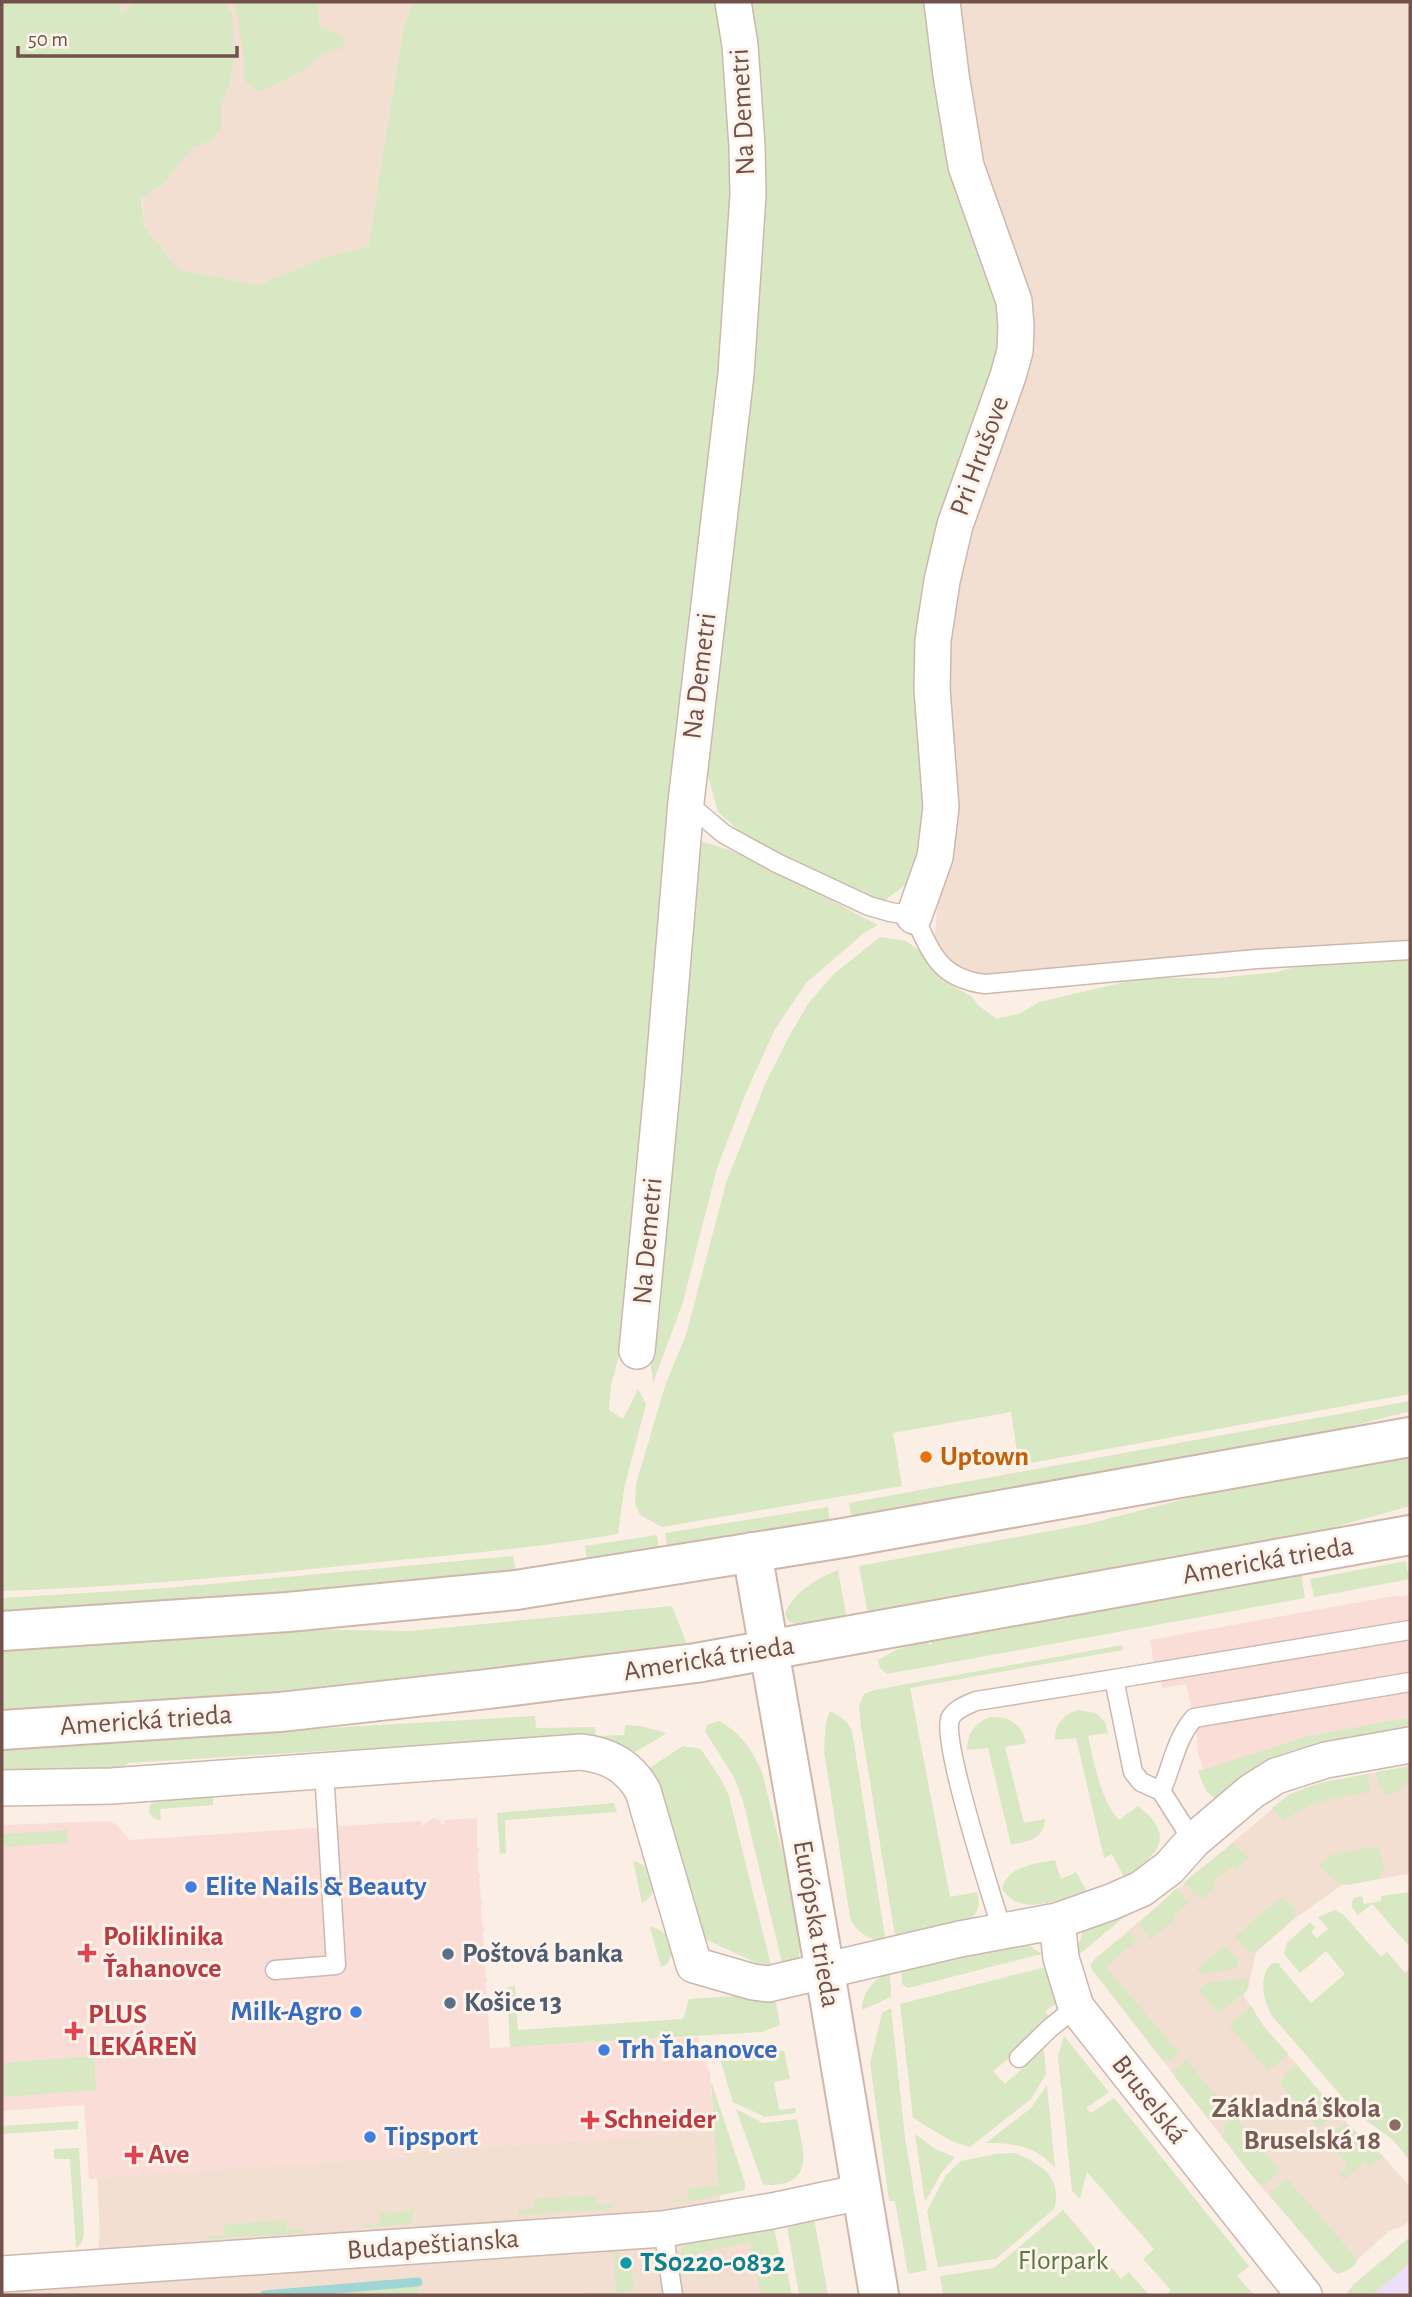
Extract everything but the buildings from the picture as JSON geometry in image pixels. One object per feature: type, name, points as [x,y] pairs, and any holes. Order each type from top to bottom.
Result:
[{"type":"street","name":"Na Demetri","points":[[637,1351],[662,1090],[685,802],[736,374],[748,195],[740,45],[733,2]]},
{"type":"street","name":"Pri Hrušove","points":[[914,916],[935,857],[941,807],[933,689],[933,640],[942,581],[954,525],[1008,376],[1016,326],[1014,301],[966,166],[942,2]]},
{"type":"street","points":[[2,1631],[288,1612],[503,1592],[843,1538],[1410,1437]]},
{"type":"street","name":"Americká trieda","points":[[2,1730],[280,1712],[696,1663],[1410,1535]]},
{"type":"street","name":"Európska trieda","points":[[751,1552],[825,1972],[878,2295]]},
{"type":"street","points":[[2,1788],[112,1786],[581,1752],[608,1757],[628,1771],[643,1791],[694,1965],[768,1984],[1002,1930],[1056,1922],[1141,1889],[1169,1868],[1194,1841],[1258,1787],[1276,1776],[1326,1760],[1410,1745]]},
{"type":"street","name":"Bruselská","points":[[1056,1922],[1061,1958],[1076,2007],[1304,2295]]},
{"type":"street","name":"Budapeštianska","points":[[2,2274],[663,2230],[862,2192]]},
{"type":"lane","points":[[685,802],[724,834],[777,863],[869,906],[914,916],[940,964],[952,974],[968,981],[985,984],[1258,960],[1410,950]]},
{"type":"lane","points":[[1002,1930],[953,1758],[950,1720],[954,1713],[976,1702],[1410,1630]]},
{"type":"lane","points":[[1114,1679],[1133,1772],[1141,1782],[1161,1791],[1194,1841]]},
{"type":"lane","points":[[1161,1791],[1185,1728],[1194,1718],[1410,1682]]},
{"type":"lane","points":[[275,1970],[336,1965],[324,1771]]},
{"type":"lane","points":[[1019,2058],[1049,2028],[1076,2007]]},
{"type":"lane","points":[[663,2230],[673,2295]]},
{"type":"shaded area","points":[[120,2],[415,2],[403,29],[368,247],[325,257],[258,285],[179,270],[145,228]]},
{"type":"shaded area","points":[[942,2],[1410,2],[1410,950],[985,984],[933,955],[942,857]]},
{"type":"shaded area","points":[[1410,1595],[1410,1717],[1308,1736],[1204,1770],[1198,1754],[1197,1733],[1186,1684],[1163,1688],[1150,1640]]},
{"type":"shaded area","points":[[1410,1766],[1410,1874],[1342,1885],[1293,1920],[1256,1952],[1248,1989],[1243,1995],[1266,2029],[1349,2125],[1383,2156],[1410,2187],[1410,2219],[1403,2226],[1389,2231],[1356,2263],[1338,2274],[1257,2182],[1094,1972],[1091,1964],[1290,1794],[1320,1783]]},
{"type":"shaded area","points":[[433,1818],[445,1824],[444,1820],[477,1818],[479,1879],[483,1902],[482,1926],[485,1928],[484,1951],[487,1955],[484,1957],[488,1980],[490,2048],[698,2037],[699,2053],[710,2072],[714,2131],[419,2151],[406,2152],[406,2156],[89,2179],[84,2105],[2,2111],[2,1825],[110,1821],[117,1825],[129,1840],[421,1821],[422,1826]]},
{"type":"shaded area","points":[[715,2131],[718,2186],[726,2232],[773,2223],[782,2270],[788,2274],[792,2295],[2,2295],[97,2257],[100,2234],[97,2178],[406,2156],[406,2152],[419,2151]]},
{"type":"shaded area","points":[[1410,2258],[1410,2295],[1364,2295]]},
{"type":"green space","points":[[2,2],[122,2],[121,14],[135,2],[224,2],[232,13],[234,54],[229,86],[221,105],[221,128],[212,140],[193,147],[163,183],[141,199],[145,228],[179,270],[258,285],[325,257],[368,247],[403,29],[415,2],[722,2],[734,141],[721,367],[629,1320],[611,1385],[609,1410],[623,1419],[638,1389],[646,1404],[624,1489],[618,1534],[499,1550],[238,1576],[2,1591]]},
{"type":"green space","points":[[235,2],[317,2],[320,27],[341,35],[346,42],[340,49],[322,54],[306,69],[262,91],[255,90],[244,80],[244,57]]},
{"type":"green space","points":[[746,2],[929,2],[931,64],[955,169],[1000,297],[999,364],[930,562],[931,803],[911,881],[877,906],[755,845],[718,812],[706,769]]},
{"type":"green space","points":[[700,841],[770,868],[878,925],[864,933],[806,983],[775,1029],[745,1095],[717,1168],[683,1302],[653,1383],[651,1366]]},
{"type":"green space","points":[[880,937],[906,941],[923,953],[949,984],[971,996],[979,1006],[997,1019],[1021,1013],[1039,1002],[1130,981],[1156,978],[1217,978],[1277,972],[1314,962],[1410,958],[1410,1394],[1019,1465],[1011,1412],[893,1433],[902,1486],[662,1527],[640,1515],[635,1504],[636,1484],[665,1386],[686,1335],[726,1183],[766,1082],[810,1001],[835,973]]},
{"type":"green space","points":[[1410,1401],[1410,1411],[1291,1442],[852,1519],[849,1503]]},
{"type":"green space","points":[[1410,1454],[1410,1506],[1285,1541],[868,1615],[859,1566],[1088,1524],[1235,1486]]},
{"type":"green space","points":[[828,1507],[830,1523],[668,1551],[665,1533]]},
{"type":"green space","points":[[657,1535],[659,1552],[587,1562],[585,1546]]},
{"type":"green space","points":[[513,1556],[516,1572],[321,1592],[2,1615],[2,1598],[167,1588]]},
{"type":"green space","points":[[1406,1561],[1410,1579],[1314,1597],[1310,1579]]},
{"type":"green space","points":[[838,1570],[847,1619],[800,1626],[788,1621],[785,1613],[794,1598],[814,1582]]},
{"type":"green space","points":[[1301,1573],[1305,1598],[887,1674],[880,1668],[878,1660],[896,1650],[927,1641],[932,1644],[931,1640],[1001,1626],[1003,1630],[1005,1626],[1087,1611],[1087,1614],[1090,1614],[1090,1611],[1232,1585],[1233,1588],[1241,1584]]},
{"type":"green space","points":[[672,1606],[688,1647],[213,1702],[2,1713],[2,1648],[286,1629],[409,1631]]},
{"type":"green space","points":[[1122,1645],[1123,1650],[910,1688],[950,1897],[977,1892],[979,1905],[968,1922],[896,1942],[861,1727],[859,1706],[864,1694]]},
{"type":"green space","points":[[1079,1710],[1096,1713],[1105,1722],[1108,1733],[1088,1736],[1099,1780],[1112,1811],[1119,1820],[1138,1806],[1150,1817],[1160,1836],[1158,1845],[1146,1862],[1124,1877],[1112,1854],[1104,1858],[1076,1738],[1055,1740],[1061,1720]]},
{"type":"green space","points":[[830,1711],[846,1721],[852,1731],[886,1943],[864,1934],[855,1927],[850,1917],[824,1751],[826,1722]]},
{"type":"green space","points":[[535,1716],[536,1728],[595,1727],[596,1736],[624,1735],[625,1725],[667,1733],[632,1754],[353,1759],[341,1750],[128,1763],[121,1772],[2,1781],[2,1747]]},
{"type":"green space","points":[[990,1717],[1014,1722],[1024,1736],[1026,1743],[1005,1747],[1024,1823],[1045,1819],[1042,1831],[1029,1841],[1011,1845],[988,1748],[967,1750],[973,1729]]},
{"type":"green space","points":[[1410,1717],[1410,1728],[1327,1741],[1267,1761],[1249,1772],[1218,1801],[1206,1791],[1198,1771],[1308,1736]]},
{"type":"green space","points":[[719,1721],[745,1743],[762,1772],[793,1896],[800,1945],[796,1962],[783,1967],[743,1801],[735,1779],[705,1731],[707,1725]]},
{"type":"green space","points":[[683,1746],[701,1749],[729,1796],[771,1966],[761,1965],[707,1940],[701,1934],[648,1769]]},
{"type":"green space","points":[[1410,1766],[1410,1785],[1401,1786],[1401,1791],[1384,1795],[1383,1789],[1379,1790],[1376,1772]]},
{"type":"green space","points":[[1368,1774],[1370,1792],[1314,1804],[1284,1822],[1272,1808],[1290,1794],[1320,1783]]},
{"type":"green space","points":[[213,1795],[213,1805],[160,1809],[161,1821],[153,1818],[149,1812],[150,1805],[156,1800]]},
{"type":"green space","points":[[614,1803],[617,1812],[505,1820],[506,1853],[500,1854],[497,1813]]},
{"type":"green space","points":[[67,1830],[68,1843],[2,1847],[2,1834]]},
{"type":"green space","points":[[1233,1843],[1249,1858],[1236,1870],[1232,1866],[1212,1883],[1216,1887],[1202,1899],[1199,1895],[1196,1897],[1184,1882]]},
{"type":"green space","points":[[1378,1846],[1384,1870],[1378,1879],[1351,1884],[1340,1883],[1319,1865],[1330,1855]]},
{"type":"green space","points":[[1055,1860],[1061,1879],[1076,1872],[1087,1891],[1053,1902],[1029,1905],[1009,1897],[1002,1888],[1010,1874],[1017,1870]]},
{"type":"green space","points":[[633,1861],[646,1868],[653,1879],[652,1892],[642,1903]]},
{"type":"green space","points":[[1177,1888],[1189,1903],[1151,1940],[1140,1922]]},
{"type":"green space","points":[[1410,1892],[1410,1947],[1372,1904],[1358,1915],[1352,1907],[1354,1898],[1362,1896],[1364,1904],[1381,1901],[1381,1896]]},
{"type":"green space","points":[[1148,1897],[1081,1953],[1076,1952],[1083,1931],[1088,1925]]},
{"type":"green space","points":[[1281,1897],[1295,1908],[1295,1917],[1256,1952],[1248,1952],[1235,1936]]},
{"type":"green space","points":[[1335,1910],[1343,1914],[1381,1957],[1387,1952],[1405,1973],[1410,1969],[1410,2161],[1392,2139],[1357,2114],[1272,2016],[1266,2003],[1263,1982],[1272,1963],[1280,1963],[1311,2003],[1345,1974],[1326,1951],[1300,1973],[1284,1954],[1287,1943],[1310,1922],[1315,1928],[1311,1932],[1317,1938],[1328,1929],[1318,1917]]},
{"type":"green space","points":[[650,1927],[664,1933],[672,1948],[673,1953],[667,1964],[661,1967]]},
{"type":"green space","points":[[1129,1932],[1138,1940],[1106,1967],[1179,2053],[1169,2061],[1161,2058],[1091,1968],[1096,1958]]},
{"type":"green space","points":[[1027,1944],[1042,1954],[908,1988],[902,1984],[901,1967]]},
{"type":"green space","points":[[1223,1946],[1237,1957],[1238,1965],[1203,1975],[1197,1969]]},
{"type":"green space","points":[[1050,1966],[1065,1998],[1045,2011],[1050,2019],[993,2071],[1005,2084],[1044,2049],[1046,2074],[1031,2099],[970,2147],[951,2141],[913,2118],[900,2004]]},
{"type":"green space","points":[[890,1971],[891,1997],[862,2010],[864,1997],[870,1987]]},
{"type":"green space","points":[[1245,1978],[1248,1980],[1247,1991],[1219,2013],[1198,1990],[1206,1983]]},
{"type":"green space","points":[[515,1986],[518,2030],[683,2019],[689,1999],[763,1994],[775,1998],[780,2025],[762,2032],[510,2047],[507,1987]]},
{"type":"green space","points":[[1251,2005],[1260,2022],[1288,2054],[1268,2071],[1229,2026]]},
{"type":"green space","points":[[891,2008],[905,2137],[927,2270],[908,2274],[895,2201],[889,2201],[870,2063],[882,2013]]},
{"type":"green space","points":[[1064,2036],[1109,2092],[1086,2108],[1091,2113],[1114,2098],[1249,2266],[1237,2276],[1254,2295],[1166,2295],[1171,2290],[1143,2259],[1154,2249],[1087,2172],[1080,2199],[1072,2191],[1058,2056]]},
{"type":"green space","points":[[763,2046],[784,2051],[790,2079],[774,2082],[779,2110],[795,2108],[796,2113],[765,2117],[733,2102],[717,2049]]},
{"type":"green space","points":[[94,2056],[96,2090],[2,2097],[2,2063]]},
{"type":"green space","points":[[1186,2060],[1229,2110],[1220,2118],[1211,2120],[1207,2117],[1174,2076],[1175,2068]]},
{"type":"green space","points":[[1296,2064],[1335,2110],[1334,2116],[1318,2128],[1279,2083]]},
{"type":"green space","points":[[711,2081],[745,2190],[694,2201],[673,2202],[672,2200],[688,2199],[687,2188],[718,2186]]},
{"type":"green space","points":[[1047,2085],[1055,2168],[1040,2155],[1024,2147],[986,2143],[1031,2108]]},
{"type":"green space","points":[[736,2109],[763,2123],[797,2119],[803,2147],[803,2165],[794,2179],[780,2184],[763,2184]]},
{"type":"green space","points":[[1234,2116],[1281,2171],[1266,2184],[1257,2182],[1223,2138],[1225,2123]]},
{"type":"green space","points":[[78,2121],[78,2129],[2,2134],[2,2126]]},
{"type":"green space","points":[[1345,2123],[1383,2156],[1370,2168],[1364,2162],[1344,2180],[1339,2174],[1348,2165],[1328,2141],[1334,2136],[1332,2132]]},
{"type":"green space","points":[[915,2134],[937,2150],[955,2157],[942,2172],[925,2202]]},
{"type":"green space","points":[[79,2148],[84,2233],[82,2242],[76,2249],[70,2159],[54,2159],[54,2149]]},
{"type":"green space","points":[[1014,2153],[1040,2166],[1052,2180],[1056,2198],[1054,2209],[996,2259],[938,2267],[927,2211],[946,2175],[961,2161]]},
{"type":"green space","points":[[1287,2178],[1357,2259],[1350,2268],[1338,2274],[1334,2272],[1271,2197],[1270,2193]]},
{"type":"green space","points":[[595,2195],[596,2205],[612,2204],[612,2209],[518,2215],[518,2210],[534,2209],[534,2199]]},
{"type":"green space","points":[[410,2207],[414,2207],[411,2224],[364,2228],[363,2225],[380,2224],[379,2214],[410,2211]]},
{"type":"green space","name":"Florpark","points":[[1063,2210],[1121,2279],[1129,2272],[1149,2295],[943,2295],[940,2276],[994,2268]]},
{"type":"green space","points":[[814,2218],[828,2295],[799,2295],[786,2220]]},
{"type":"green space","points":[[287,2220],[287,2230],[304,2229],[304,2233],[208,2239],[208,2236],[225,2235],[224,2225]]},
{"type":"green space","points":[[773,2223],[780,2256],[754,2260],[750,2242],[697,2253],[700,2273],[683,2275],[679,2253],[687,2242]]},
{"type":"green space","points":[[1410,2237],[1410,2263],[1372,2295],[1345,2295],[1354,2284]]},
{"type":"green space","points":[[614,2252],[620,2252],[621,2268],[631,2268],[634,2290],[623,2291],[623,2295],[559,2295],[616,2292]]},
{"type":"green space","points":[[786,2271],[792,2295],[761,2295],[757,2275]]},
{"type":"green space","points":[[418,2280],[419,2295],[236,2295],[404,2281]]},
{"type":"waterway","points":[[264,2295],[418,2282]]},
{"type":"place","name":"Uptown","points":[[926,1457]]},
{"type":"place","name":"Elite Nails & Beauty","points":[[191,1887]]},
{"type":"place","name":"Poliklinika Ťahanovce","points":[[87,1953]]},
{"type":"place","name":"Poštová banka","points":[[448,1954]]},
{"type":"place","name":"Košice 13","points":[[450,2003]]},
{"type":"place","name":"Milk-Agro","points":[[356,2012]]},
{"type":"place","name":"PLUS LEKÁREŇ","points":[[74,2031]]},
{"type":"place","name":"Trh Ťahanovce","points":[[604,2050]]},
{"type":"place","name":"Schneider","points":[[590,2120]]},
{"type":"place","name":"Základná škola Bruselská 18","points":[[1395,2125]]},
{"type":"place","name":"Tipsport","points":[[370,2137]]},
{"type":"place","name":"Ave","points":[[134,2155]]},
{"type":"place","name":"TS0220-0832","points":[[626,2263]]}]
